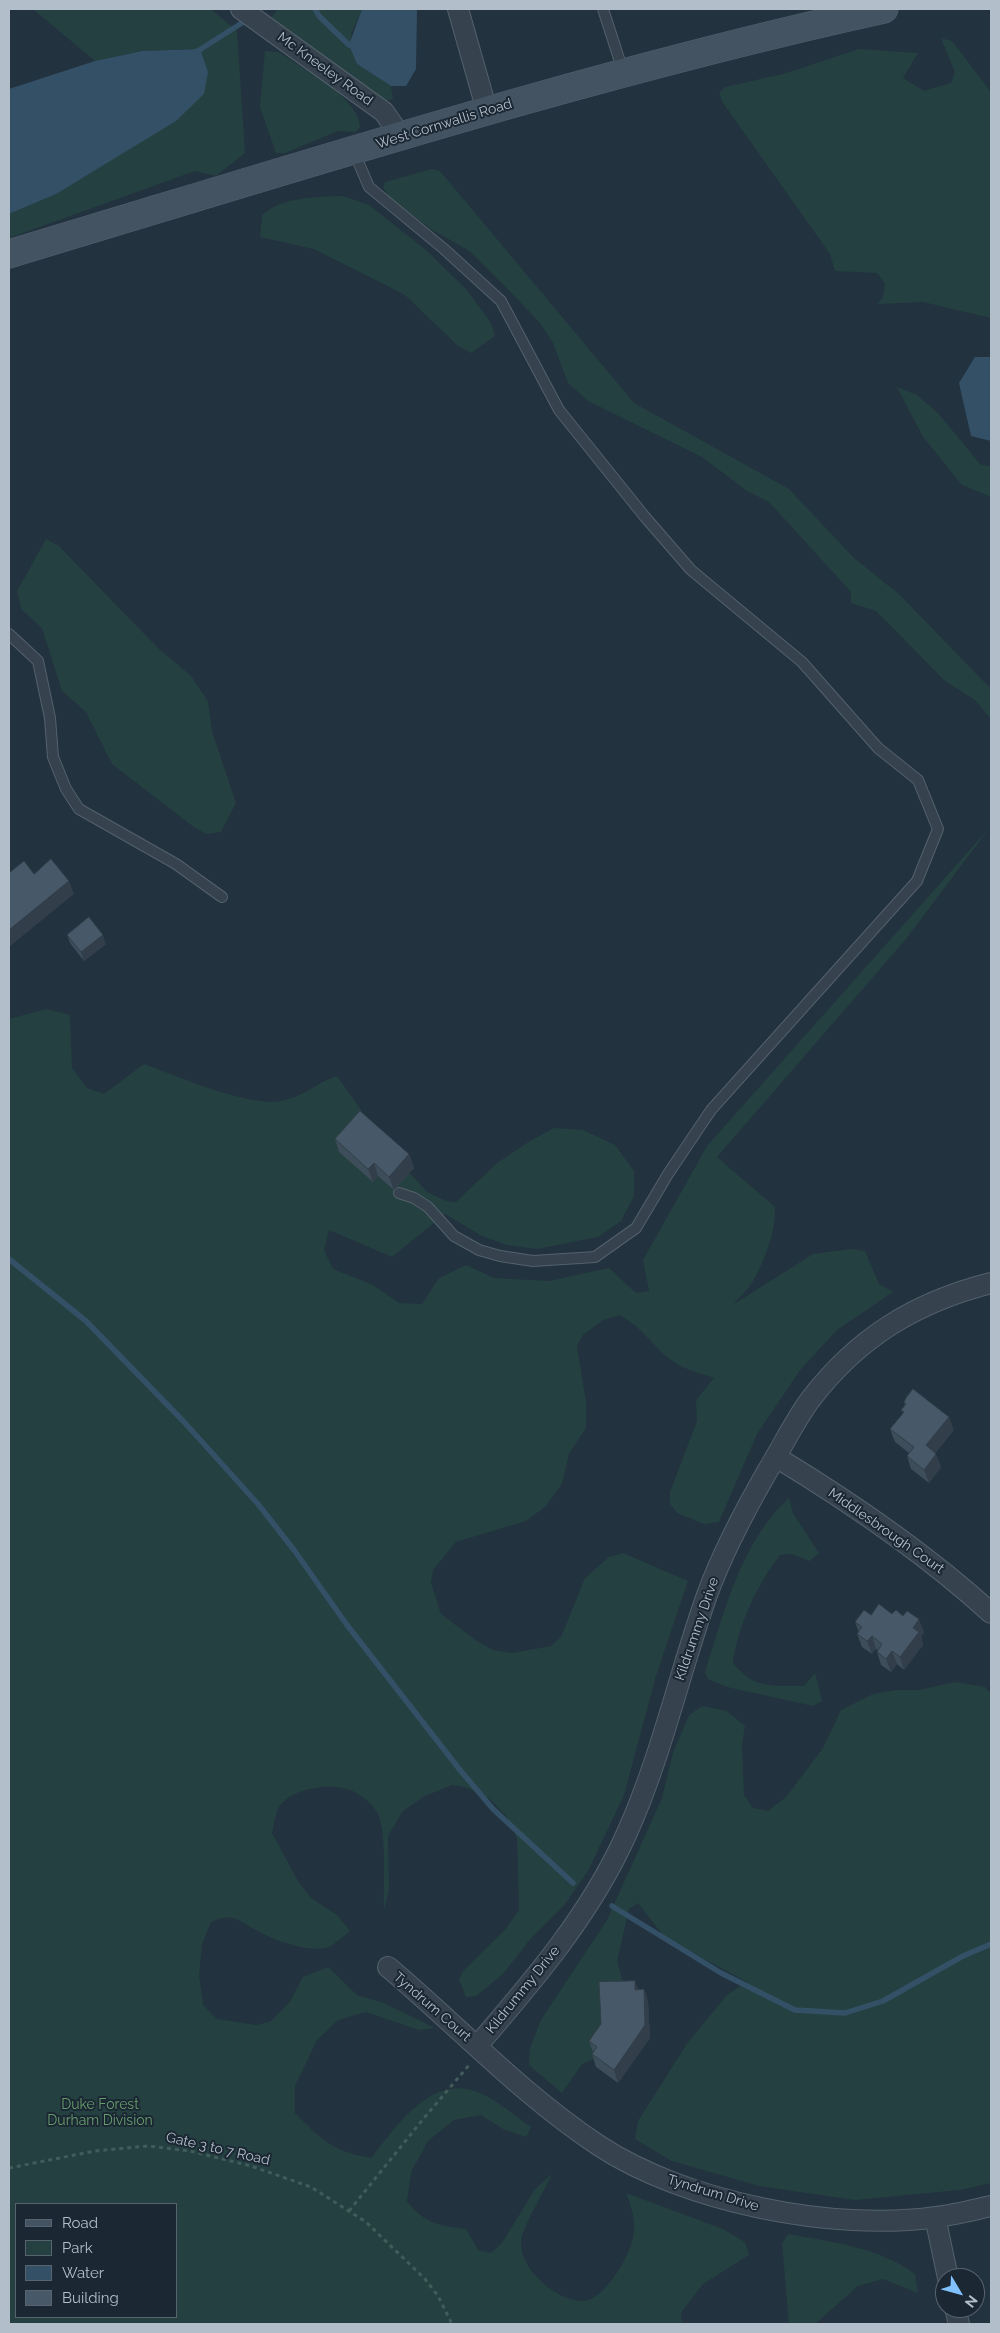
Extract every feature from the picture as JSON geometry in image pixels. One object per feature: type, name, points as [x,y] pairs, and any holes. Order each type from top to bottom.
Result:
[{"type":"street","name":"Mc Kneeley Road","points":[[241,9],[384,112],[402,138]]},
{"type":"street","points":[[458,9],[487,111]]},
{"type":"street","name":"West Cornwallis Road","points":[[9,254],[624,72],[769,34],[884,9]]},
{"type":"street","name":"Kildrummy Drive","points":[[480,2048],[555,1953],[587,1908],[613,1862],[643,1793],[715,1574],[741,1519],[810,1400],[837,1368],[860,1347],[910,1312],[949,1295],[991,1283]]},
{"type":"street","name":"Middlesbrough Court","points":[[776,1458],[892,1533],[946,1573],[991,1613]]},
{"type":"street","name":"Tyndrum Court","points":[[388,1968],[480,2048]]},
{"type":"street","name":"Tyndrum Drive","points":[[480,2048],[520,2085],[598,2145],[652,2174],[716,2196],[779,2211],[859,2219],[935,2217],[991,2206]]},
{"type":"street","points":[[935,2217],[946,2268]]},
{"type":"lane","points":[[603,9],[624,72]]},
{"type":"lane","points":[[354,151],[369,187],[444,249],[501,301],[558,410],[645,517],[691,570],[802,662],[878,748],[918,780],[938,829],[917,881],[711,1110],[668,1174],[636,1228],[595,1257],[533,1261],[500,1256],[479,1250],[454,1236],[428,1207],[414,1198],[399,1193]]},
{"type":"lane","points":[[9,634],[38,662],[50,718],[53,757],[66,789],[79,809],[176,864],[222,897]]},
{"type":"path","points":[[349,2212],[480,2048]]},
{"type":"path","name":"Gate 3 to 7 Road","points":[[9,2168],[95,2151],[148,2146],[190,2151],[251,2166],[311,2187],[366,2222],[426,2279],[438,2296],[452,2324]]},
{"type":"green space","points":[[33,9],[211,9],[237,31],[245,153],[216,176],[195,171],[9,238],[9,214],[56,194],[200,49],[142,51],[95,61]]},
{"type":"green space","points":[[278,9],[362,9],[351,34],[357,64],[391,86],[393,99],[384,101],[270,19]]},
{"type":"green space","points":[[941,38],[952,41],[991,92],[991,318],[923,302],[877,304],[883,297],[885,283],[877,273],[835,271],[830,254],[723,103],[719,93],[725,87],[787,73],[859,49],[918,53],[903,78],[924,91],[951,83],[955,72]]},
{"type":"green space","points":[[265,51],[279,52],[340,95],[357,116],[360,127],[356,132],[338,131],[285,153],[276,153],[260,107]]},
{"type":"green space","points":[[432,169],[440,171],[634,403],[789,489],[854,558],[900,595],[991,689],[991,719],[975,700],[945,681],[876,611],[851,603],[851,592],[769,502],[747,491],[702,457],[588,401],[568,383],[553,343],[540,323],[503,284],[471,252],[431,229],[391,199],[383,188],[385,182]]},
{"type":"green space","points":[[343,196],[369,205],[426,250],[467,290],[491,323],[495,336],[471,353],[458,346],[405,295],[314,249],[260,237],[262,215],[270,209],[300,199]]},
{"type":"green space","points":[[897,387],[917,395],[938,413],[981,465],[991,466],[991,497],[962,485],[923,437]]},
{"type":"green space","points":[[46,539],[59,546],[157,647],[191,676],[208,701],[212,731],[236,803],[221,832],[207,834],[195,828],[112,764],[86,712],[62,691],[42,628],[22,610],[17,591]]},
{"type":"green space","name":"Duke Forest Durham Division","points":[[991,826],[906,939],[717,1157],[775,1207],[774,1226],[761,1266],[748,1289],[734,1304],[813,1254],[851,1249],[865,1251],[879,1284],[893,1292],[837,1330],[801,1369],[757,1434],[719,1522],[704,1524],[677,1513],[670,1504],[670,1492],[697,1421],[696,1400],[714,1378],[689,1370],[672,1361],[640,1330],[620,1315],[603,1320],[583,1335],[577,1346],[586,1402],[586,1428],[569,1454],[562,1484],[545,1507],[526,1521],[456,1542],[433,1570],[431,1583],[441,1614],[477,1641],[493,1650],[512,1653],[551,1646],[561,1637],[585,1578],[609,1557],[623,1553],[688,1581],[656,1676],[624,1795],[588,1871],[565,1904],[532,1937],[503,1974],[476,1996],[466,1997],[459,1979],[464,1970],[505,1930],[519,1910],[517,1838],[507,1817],[490,1799],[468,1788],[452,1785],[425,1796],[403,1811],[388,1836],[389,1890],[384,1910],[383,1834],[378,1814],[363,1797],[353,1791],[326,1787],[299,1792],[284,1801],[279,1807],[272,1833],[298,1881],[311,1898],[337,1915],[350,1931],[335,1944],[317,1949],[288,1944],[269,1937],[234,1918],[224,1918],[211,1922],[202,1944],[199,1975],[203,2005],[217,2019],[256,2025],[270,2022],[289,2003],[303,1977],[328,1967],[357,1995],[384,2003],[435,2028],[419,2030],[366,2012],[338,2020],[317,2040],[295,2086],[295,2113],[328,2143],[347,2152],[371,2158],[392,2131],[417,2106],[431,2096],[446,2090],[462,2088],[486,2096],[531,2127],[526,2137],[503,2129],[481,2115],[454,2120],[428,2141],[411,2172],[407,2201],[413,2208],[426,2219],[433,2222],[466,2229],[478,2250],[491,2253],[502,2243],[535,2189],[552,2174],[525,2228],[521,2247],[524,2259],[540,2280],[550,2289],[573,2300],[584,2301],[592,2299],[600,2293],[615,2276],[627,2255],[633,2237],[634,2226],[633,2215],[626,2193],[723,2229],[745,2242],[749,2255],[703,2284],[681,2313],[682,2324],[9,2324],[9,1019],[46,1009],[70,1015],[72,1068],[87,1088],[104,1094],[144,1064],[212,1089],[267,1102],[289,1099],[337,1076],[388,1148],[427,1192],[446,1201],[456,1202],[497,1163],[554,1128],[583,1130],[615,1145],[634,1171],[634,1196],[621,1221],[598,1237],[537,1249],[507,1245],[482,1236],[445,1214],[392,1257],[329,1230],[324,1250],[333,1269],[373,1285],[399,1303],[422,1304],[439,1278],[466,1265],[494,1278],[549,1281],[609,1268],[636,1293],[649,1291],[643,1260],[707,1146]]},
{"type":"green space","points":[[789,1498],[793,1513],[819,1553],[810,1561],[792,1554],[780,1555],[756,1592],[739,1634],[733,1663],[748,1678],[773,1686],[804,1686],[815,1673],[822,1701],[813,1706],[727,1687],[708,1679],[705,1672],[727,1602],[746,1556],[772,1515]]},
{"type":"green space","points":[[955,1682],[985,1687],[991,1694],[991,2183],[960,2190],[855,2200],[759,2186],[672,2161],[635,2139],[638,2121],[688,2042],[727,1995],[747,1982],[665,1938],[638,1903],[629,1909],[617,1961],[627,1997],[600,2056],[582,2064],[562,2093],[529,2065],[530,2048],[541,2020],[607,1920],[662,1798],[673,1753],[689,1715],[702,1706],[727,1711],[745,1726],[742,1745],[744,1795],[753,1808],[768,1811],[786,1797],[823,1748],[841,1710],[873,1694],[896,1690],[919,1690]]},
{"type":"green space","points":[[788,2234],[838,2243],[886,2257],[915,2274],[918,2293],[883,2279],[858,2286],[815,2324],[789,2324],[782,2244]]},
{"type":"water","points":[[362,9],[417,9],[416,69],[406,86],[391,86],[357,64],[349,45]]},
{"type":"water","points":[[200,49],[208,72],[204,94],[176,121],[56,194],[9,214],[9,89],[95,61],[142,51]]},
{"type":"water","points":[[975,357],[991,357],[991,441],[971,436],[959,383]]},
{"type":"building","points":[[51,859],[69,881],[9,930],[9,873],[24,861],[34,874]]},
{"type":"building","points":[[89,917],[103,935],[81,952],[67,935]]},
{"type":"building","points":[[360,1111],[409,1154],[389,1177],[374,1163],[368,1169],[335,1139]]},
{"type":"building","points":[[913,1389],[949,1417],[926,1445],[936,1454],[924,1470],[907,1456],[914,1447],[890,1429],[904,1412],[901,1410],[906,1404],[904,1402]]},
{"type":"building","points":[[879,1604],[892,1614],[896,1610],[903,1616],[907,1611],[919,1619],[913,1628],[919,1632],[900,1657],[892,1651],[886,1659],[877,1652],[882,1644],[872,1636],[867,1641],[857,1634],[862,1627],[855,1622],[864,1610],[871,1615]]},
{"type":"building","points":[[635,1981],[635,1990],[644,1989],[645,2025],[614,2070],[592,2054],[597,2047],[589,2041],[601,2024],[599,1982]]},
{"type":"waterway","points":[[315,9],[319,16],[349,45]]},
{"type":"waterway","points":[[193,54],[245,21]]},
{"type":"waterway","points":[[9,1259],[86,1321],[185,1423],[258,1504],[294,1550],[347,1625],[460,1770],[493,1809],[573,1883]]},
{"type":"waterway","points":[[612,1906],[721,1973],[795,2010],[845,2013],[883,2001],[963,1956],[991,1944]]}]
